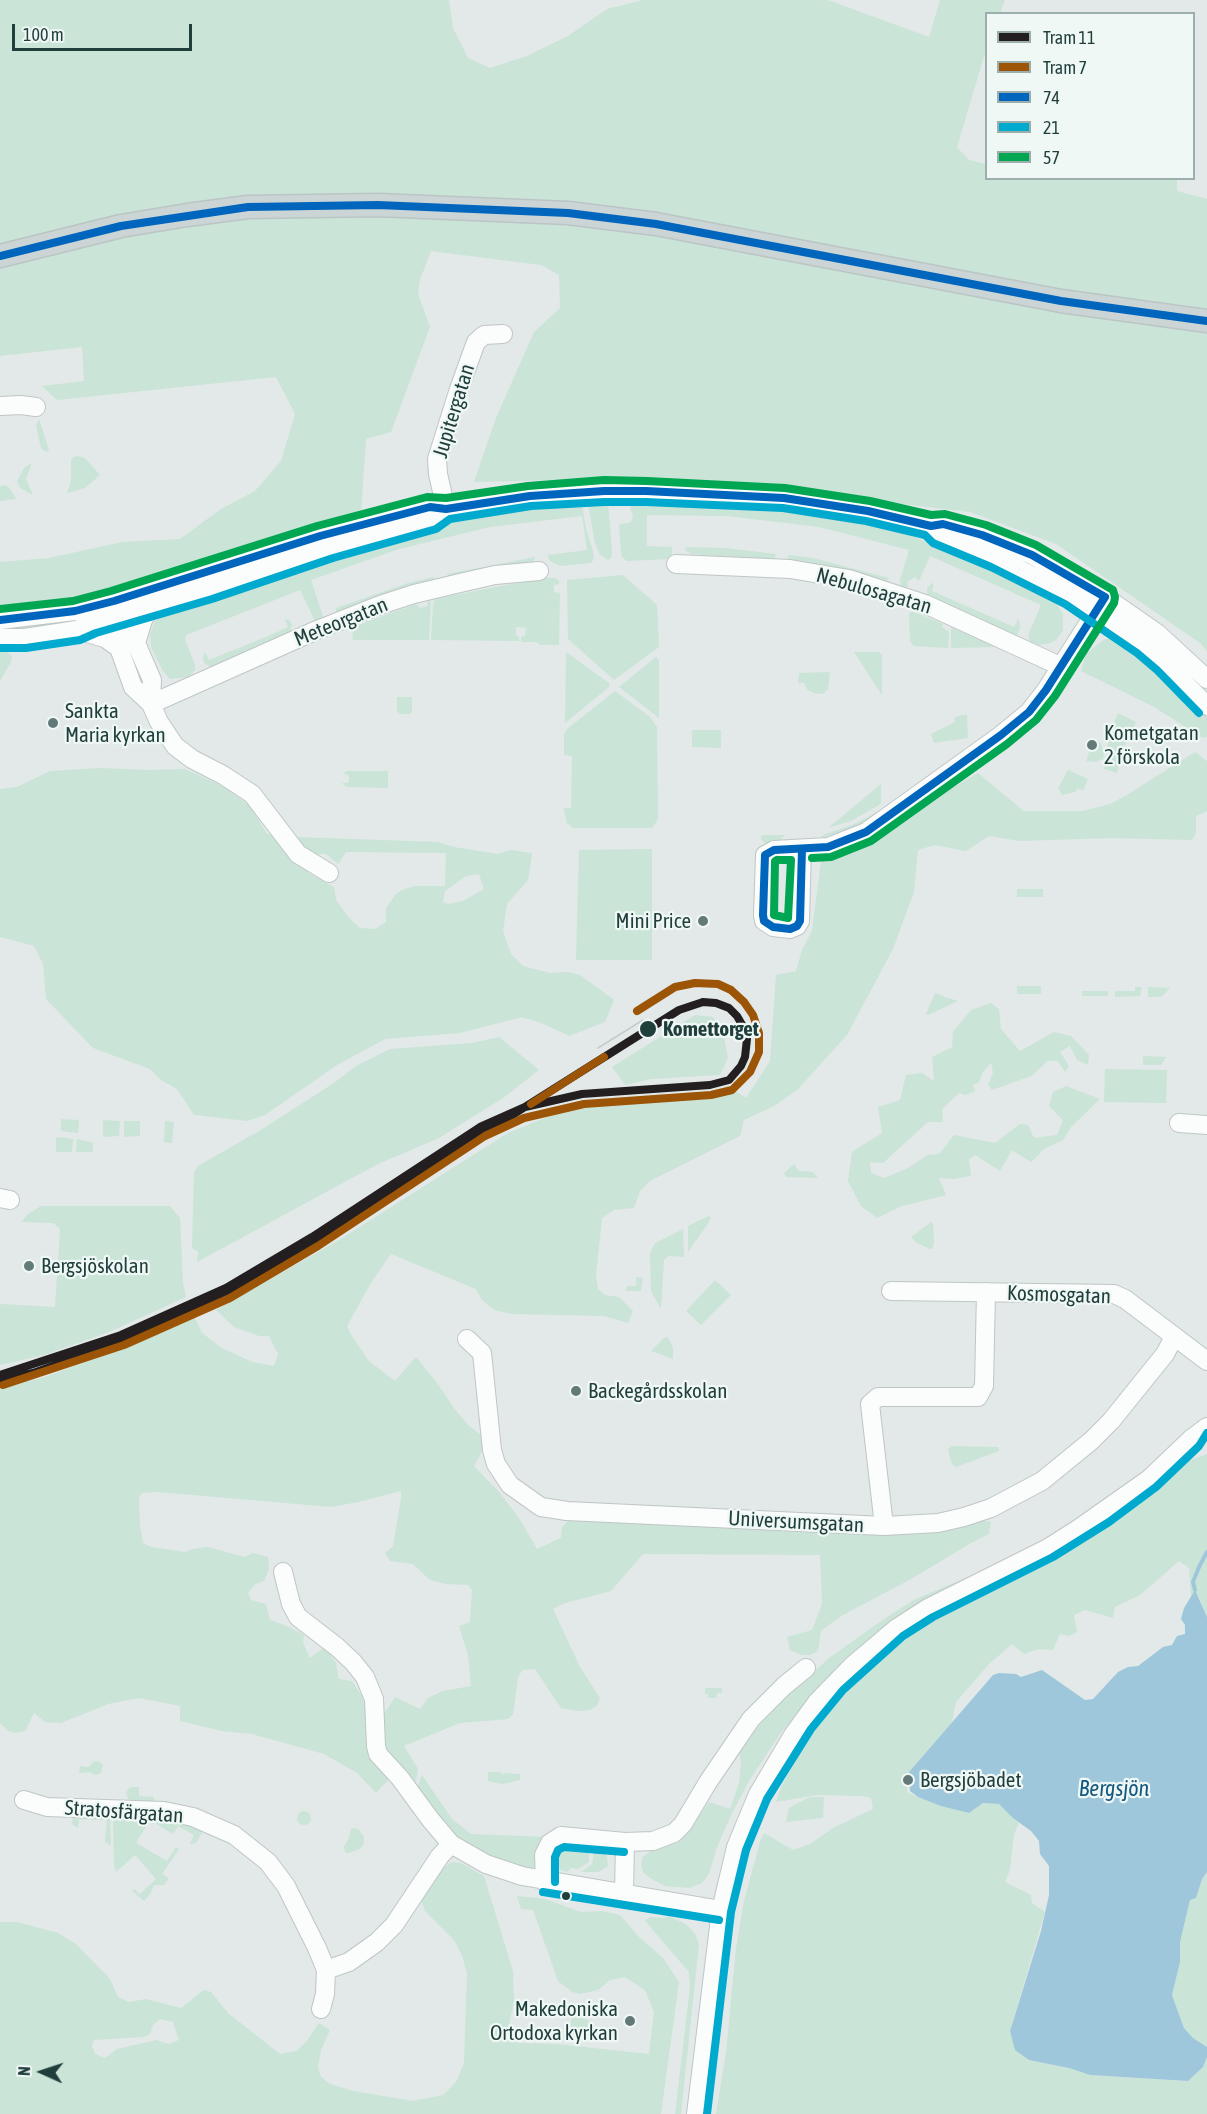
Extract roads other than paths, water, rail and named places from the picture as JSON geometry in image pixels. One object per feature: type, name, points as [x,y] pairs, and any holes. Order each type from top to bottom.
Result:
[{"type":"main road","points":[[0,256],[121,226],[248,207],[378,205],[568,213],[656,224],[1062,301],[1207,321]]},
{"type":"street","name":"Jupitergatan","points":[[446,509],[437,459],[459,389],[476,342],[484,335],[503,334]]},
{"type":"street","points":[[0,406],[36,407]]},
{"type":"street","points":[[0,638],[36,637],[77,630],[116,609],[320,536],[430,507],[446,509],[530,496],[604,491],[646,491],[784,498],[868,511],[931,526],[943,524],[982,535],[1032,555],[1105,597],[1158,634],[1207,679]]},
{"type":"street","points":[[0,620],[75,611],[150,608],[330,548],[433,519],[446,509]]},
{"type":"street","points":[[931,526],[938,534],[994,557],[1045,582],[1096,613],[1164,662],[1207,706]]},
{"type":"street","name":"Nebulosagatan","points":[[676,564],[790,568],[849,579],[925,604],[1060,666]]},
{"type":"street","name":"Meteorgatan","points":[[152,704],[317,630],[380,605],[414,594],[495,575],[539,571]]},
{"type":"street","points":[[802,849],[828,847],[866,832],[1001,735],[1029,712],[1046,690],[1105,597]]},
{"type":"street","points":[[127,646],[150,608]]},
{"type":"street","points":[[116,609],[117,632],[127,646],[133,687],[152,704],[159,722],[175,746],[192,759],[252,794],[298,854],[329,873]]},
{"type":"street","points":[[77,630],[127,646]]},
{"type":"street","points":[[1179,1123],[1207,1125]]},
{"type":"street","name":"Kosmosgatan","points":[[891,1291],[1114,1294],[1125,1299],[1207,1361]]},
{"type":"street","points":[[885,1526],[870,1404],[878,1397],[978,1397],[984,1386],[986,1292]]},
{"type":"street","name":"Universumsgatan","points":[[467,1339],[482,1353],[492,1450],[496,1464],[510,1485],[541,1507],[567,1511],[885,1526],[938,1523],[964,1517],[991,1508],[1042,1481],[1091,1441],[1111,1421],[1165,1354],[1174,1337]]},
{"type":"street","points":[[1191,1439],[1207,1413]]},
{"type":"street","points":[[696,2114],[721,1910],[736,1847],[758,1794],[793,1735],[817,1702],[897,1628],[920,1613],[1048,1548],[1103,1513],[1149,1479],[1207,1427]]},
{"type":"street","points":[[283,1572],[291,1604],[298,1617],[353,1662],[365,1677],[374,1699],[378,1754],[400,1778],[451,1844],[486,1864],[545,1882],[721,1910]]},
{"type":"street","points":[[545,1882],[544,1855],[550,1843],[561,1836],[625,1842],[653,1841],[674,1833],[683,1824],[708,1782],[751,1719],[806,1668]]},
{"type":"street","name":"Stratosfärgatan","points":[[24,1800],[47,1807],[164,1812],[194,1817],[234,1835],[268,1862],[286,1886],[318,1948],[326,1970],[325,1994],[321,2009]]},
{"type":"street","points":[[624,1893],[625,1842]]},
{"type":"street","points":[[326,1970],[349,1962],[394,1925],[440,1856],[451,1844]]},
{"type":"water","name":"Bergsjön","points":[[1195,1590],[1207,1617],[1207,1872],[1202,1879],[1196,1898],[1190,1900],[1180,1942],[1180,1962],[1172,1995],[1184,2028],[1193,2038],[1207,2047],[1207,2057],[1203,2067],[1188,2081],[1090,2075],[1029,2060],[1015,2050],[1010,2031],[1041,1931],[1049,1895],[1049,1866],[1040,1854],[1039,1841],[1031,1831],[999,1804],[983,1803],[969,1813],[918,1797],[910,1791],[909,1772],[993,1675],[1016,1674],[1021,1677],[1042,1670],[1085,1700],[1093,1699],[1118,1672],[1128,1667],[1138,1666],[1163,1647],[1172,1645],[1177,1636],[1185,1634],[1185,1625],[1181,1619],[1184,1608]]},
{"type":"waterway","points":[[1195,1590],[1193,1582],[1207,1552]]},
{"type":"tram line","name":"7","points":[[3,1385],[124,1345],[230,1298],[318,1246],[485,1136],[524,1118],[584,1104],[711,1095],[732,1090],[750,1072],[759,1052],[759,1033],[753,1015],[744,1002],[731,990],[718,984],[695,983],[675,987],[637,1011]]},
{"type":"tram line","name":"11","points":[[703,1002],[716,1003],[729,1008],[744,1028],[747,1039],[745,1057],[741,1066],[729,1080],[710,1085],[582,1094],[525,1107],[679,1010],[703,1002]]},
{"type":"tram line","points":[[598,1048],[643,1020]]},
{"type":"tram line","name":"7","points":[[531,1104],[604,1057]]},
{"type":"tram line","name":"11","points":[[0,1375],[121,1335],[226,1288],[312,1237],[480,1127],[525,1107]]},
{"type":"tram line","name":"11","points":[[0,1381],[33,1373],[112,1345],[172,1321],[238,1289],[305,1250],[525,1107]]},
{"type":"place","name":"Sankta Maria kyrkan","points":[[53,723]]},
{"type":"place","name":"Kometgatan 2 förskola","points":[[1092,745]]},
{"type":"place","name":"Mini Price","points":[[703,921]]},
{"type":"place","name":"Komettorget","points":[[648,1029]]},
{"type":"place","name":"Bergsjöskolan","points":[[29,1266]]},
{"type":"place","name":"Backegårdsskolan","points":[[576,1391]]},
{"type":"place","name":"Bergsjöbadet","points":[[908,1780]]},
{"type":"place","name":"Makedoniska Ortodoxa kyrkan","points":[[630,2021]]}]
